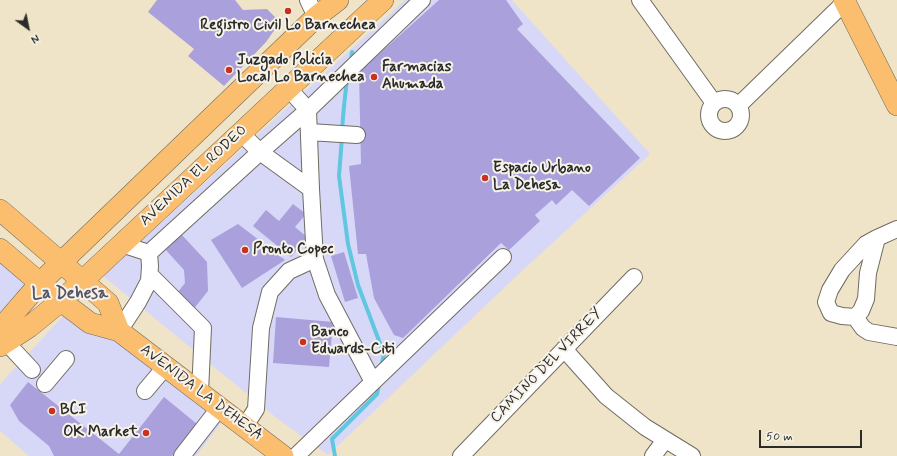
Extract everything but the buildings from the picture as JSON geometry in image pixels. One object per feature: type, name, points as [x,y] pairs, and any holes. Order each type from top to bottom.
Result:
[{"type":"main road","name":"AVENIDA EL RODEO","points":[[2,340],[8,320],[40,283],[170,158],[312,8],[338,0]]},
{"type":"main road","name":"AVENIDA EL RODEO","points":[[2,340],[29,328],[61,301],[383,0]]},
{"type":"main road","points":[[844,1],[894,93]]},
{"type":"main road","points":[[170,158],[165,168],[164,178],[166,182],[178,192]]},
{"type":"main road","points":[[0,210],[108,303],[118,331]]},
{"type":"main road","name":"AVENIDA LA DEHESA","points":[[0,249],[61,301],[90,323],[118,331],[283,456]]},
{"type":"street","points":[[118,331],[138,302],[149,281],[149,253],[308,110],[422,0]]},
{"type":"street","points":[[640,0],[714,102]]},
{"type":"street","points":[[738,105],[844,1]]},
{"type":"street","points":[[288,88],[308,110],[315,259],[327,295],[374,381]]},
{"type":"street","points":[[722,99],[731,100],[738,105],[741,112],[741,118],[733,129],[726,131],[720,130],[710,121],[710,108],[714,102],[722,99]]},
{"type":"street","points":[[309,132],[347,134]]},
{"type":"street","points":[[241,133],[260,152],[311,189]]},
{"type":"street","points":[[178,192],[189,216]]},
{"type":"street","points":[[877,238],[868,273],[866,299],[861,311],[855,317],[831,313],[826,302],[830,290],[842,270],[866,244],[877,238],[897,229]]},
{"type":"street","points":[[121,244],[149,253]]},
{"type":"street","points":[[296,456],[503,257]]},
{"type":"street","points":[[245,426],[256,409],[261,328],[270,292],[289,271],[315,259]]},
{"type":"street","points":[[150,275],[203,328],[200,392]]},
{"type":"street","name":"CAMINO DEL VIRREY","points":[[460,456],[634,277]]},
{"type":"street","points":[[855,317],[863,328],[869,332],[897,337]]},
{"type":"street","points":[[2,340],[32,370]]},
{"type":"street","points":[[564,349],[606,396],[645,427],[692,456]]},
{"type":"street","points":[[45,384],[66,359]]},
{"type":"street","points":[[145,391],[166,366]]},
{"type":"street","points":[[182,456],[220,407]]},
{"type":"street","points":[[653,456],[665,440]]},
{"type":"shaded area","points":[[405,0],[512,0],[650,154],[524,269],[328,455],[279,420],[103,276]]},
{"type":"shaded area","points":[[0,253],[45,289],[0,328]]},
{"type":"shaded area","points":[[66,313],[100,322],[222,422],[196,456],[29,456],[0,431],[0,384]]},
{"type":"waterway","points":[[351,61],[352,52]]},
{"type":"waterway","points":[[342,130],[347,79]]},
{"type":"waterway","points":[[342,137],[339,176],[348,244],[358,285],[384,354],[381,367]]},
{"type":"waterway","points":[[335,456],[332,439],[377,394],[379,384]]},
{"type":"place","name":"Registro Civil Lo Barnechea","points":[[288,11]]},
{"type":"place","name":"Juzgado Policía Local Lo Barnechea","points":[[229,70]]},
{"type":"place","name":"Farmacias Ahumada","points":[[374,77]]},
{"type":"place","name":"Espacio Urbano La Dehesa","points":[[485,178]]},
{"type":"place","name":"Pronto Copec","points":[[245,250]]},
{"type":"place","name":"Banco Edwards-Citi","points":[[303,342]]},
{"type":"place","name":"BCI","points":[[52,411]]},
{"type":"place","name":"OK Market","points":[[146,433]]},
{"type":"district","name":"La Dehesa","points":[[70,294]]}]
